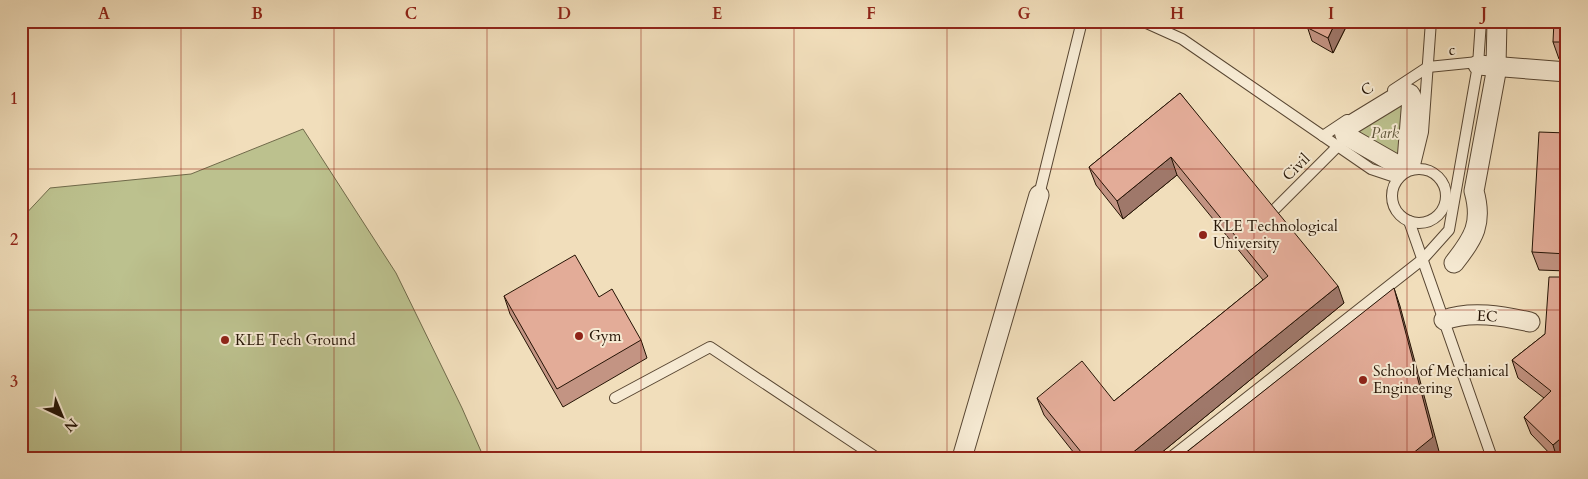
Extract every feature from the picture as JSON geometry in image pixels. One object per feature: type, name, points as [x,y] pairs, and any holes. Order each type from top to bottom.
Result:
[{"type":"street","points":[[1454,262],[1466,249],[1474,235],[1478,222],[1474,191],[1487,65],[1497,21]]},
{"type":"street","points":[[1487,65],[1567,72]]},
{"type":"street","points":[[962,458],[1039,195]]},
{"type":"street","name":"EC","points":[[1444,320],[1457,315],[1484,315],[1508,317],[1530,322]]},
{"type":"lane","points":[[1039,195],[1082,21]]},
{"type":"lane","points":[[1142,21],[1182,39],[1371,169],[1398,178]]},
{"type":"lane","points":[[1414,169],[1423,132],[1431,21]]},
{"type":"lane","points":[[1170,458],[1423,260],[1449,230],[1487,65],[1481,21]]},
{"type":"lane","name":"c","points":[[1428,67],[1487,65]]},
{"type":"lane","name":"C","points":[[1323,136],[1428,67]]},
{"type":"lane","name":"Civil","points":[[1275,209],[1338,146]]},
{"type":"lane","points":[[1423,168],[1440,177],[1445,185],[1447,195],[1440,213],[1424,223],[1409,221],[1401,217],[1395,209],[1392,196],[1393,187],[1398,178],[1405,172],[1423,168]]},
{"type":"lane","points":[[1409,221],[1492,458]]},
{"type":"lane","points":[[615,398],[710,347],[877,458]]},
{"type":"green space","name":"Park","points":[[1405,89],[1410,165],[1341,140]]},
{"type":"green space","name":"KLE Tech Ground","points":[[303,129],[396,273],[462,408],[484,458],[21,458],[21,219],[50,188],[191,174]]},
{"type":"building","points":[[1308,21],[1336,21],[1328,38],[1306,27]]},
{"type":"building","points":[[1554,21],[1567,21],[1567,42],[1553,42]]},
{"type":"building","points":[[1180,93],[1338,286],[1126,458],[1086,458],[1037,398],[1082,361],[1114,401],[1268,276],[1171,157],[1117,201],[1089,167]]},
{"type":"building","points":[[1539,132],[1567,133],[1565,219],[1567,219],[1567,254],[1532,252]]},
{"type":"building","name":"Gym","points":[[575,255],[599,297],[612,289],[641,340],[557,389],[504,296]]},
{"type":"building","points":[[1549,277],[1567,277],[1567,433],[1553,445],[1524,417],[1551,391],[1512,360],[1545,334]]},
{"type":"building","name":"School of Mechanical Engineering","points":[[1394,288],[1433,437],[1407,458],[1179,458]]},
{"type":"place","name":"KLE Technological University","points":[[1203,235]]},
{"type":"place","name":"Gym","points":[[579,336]]},
{"type":"place","name":"KLE Tech Ground","points":[[225,340]]},
{"type":"place","name":"School of Mechanical Engineering","points":[[1363,380]]}]
